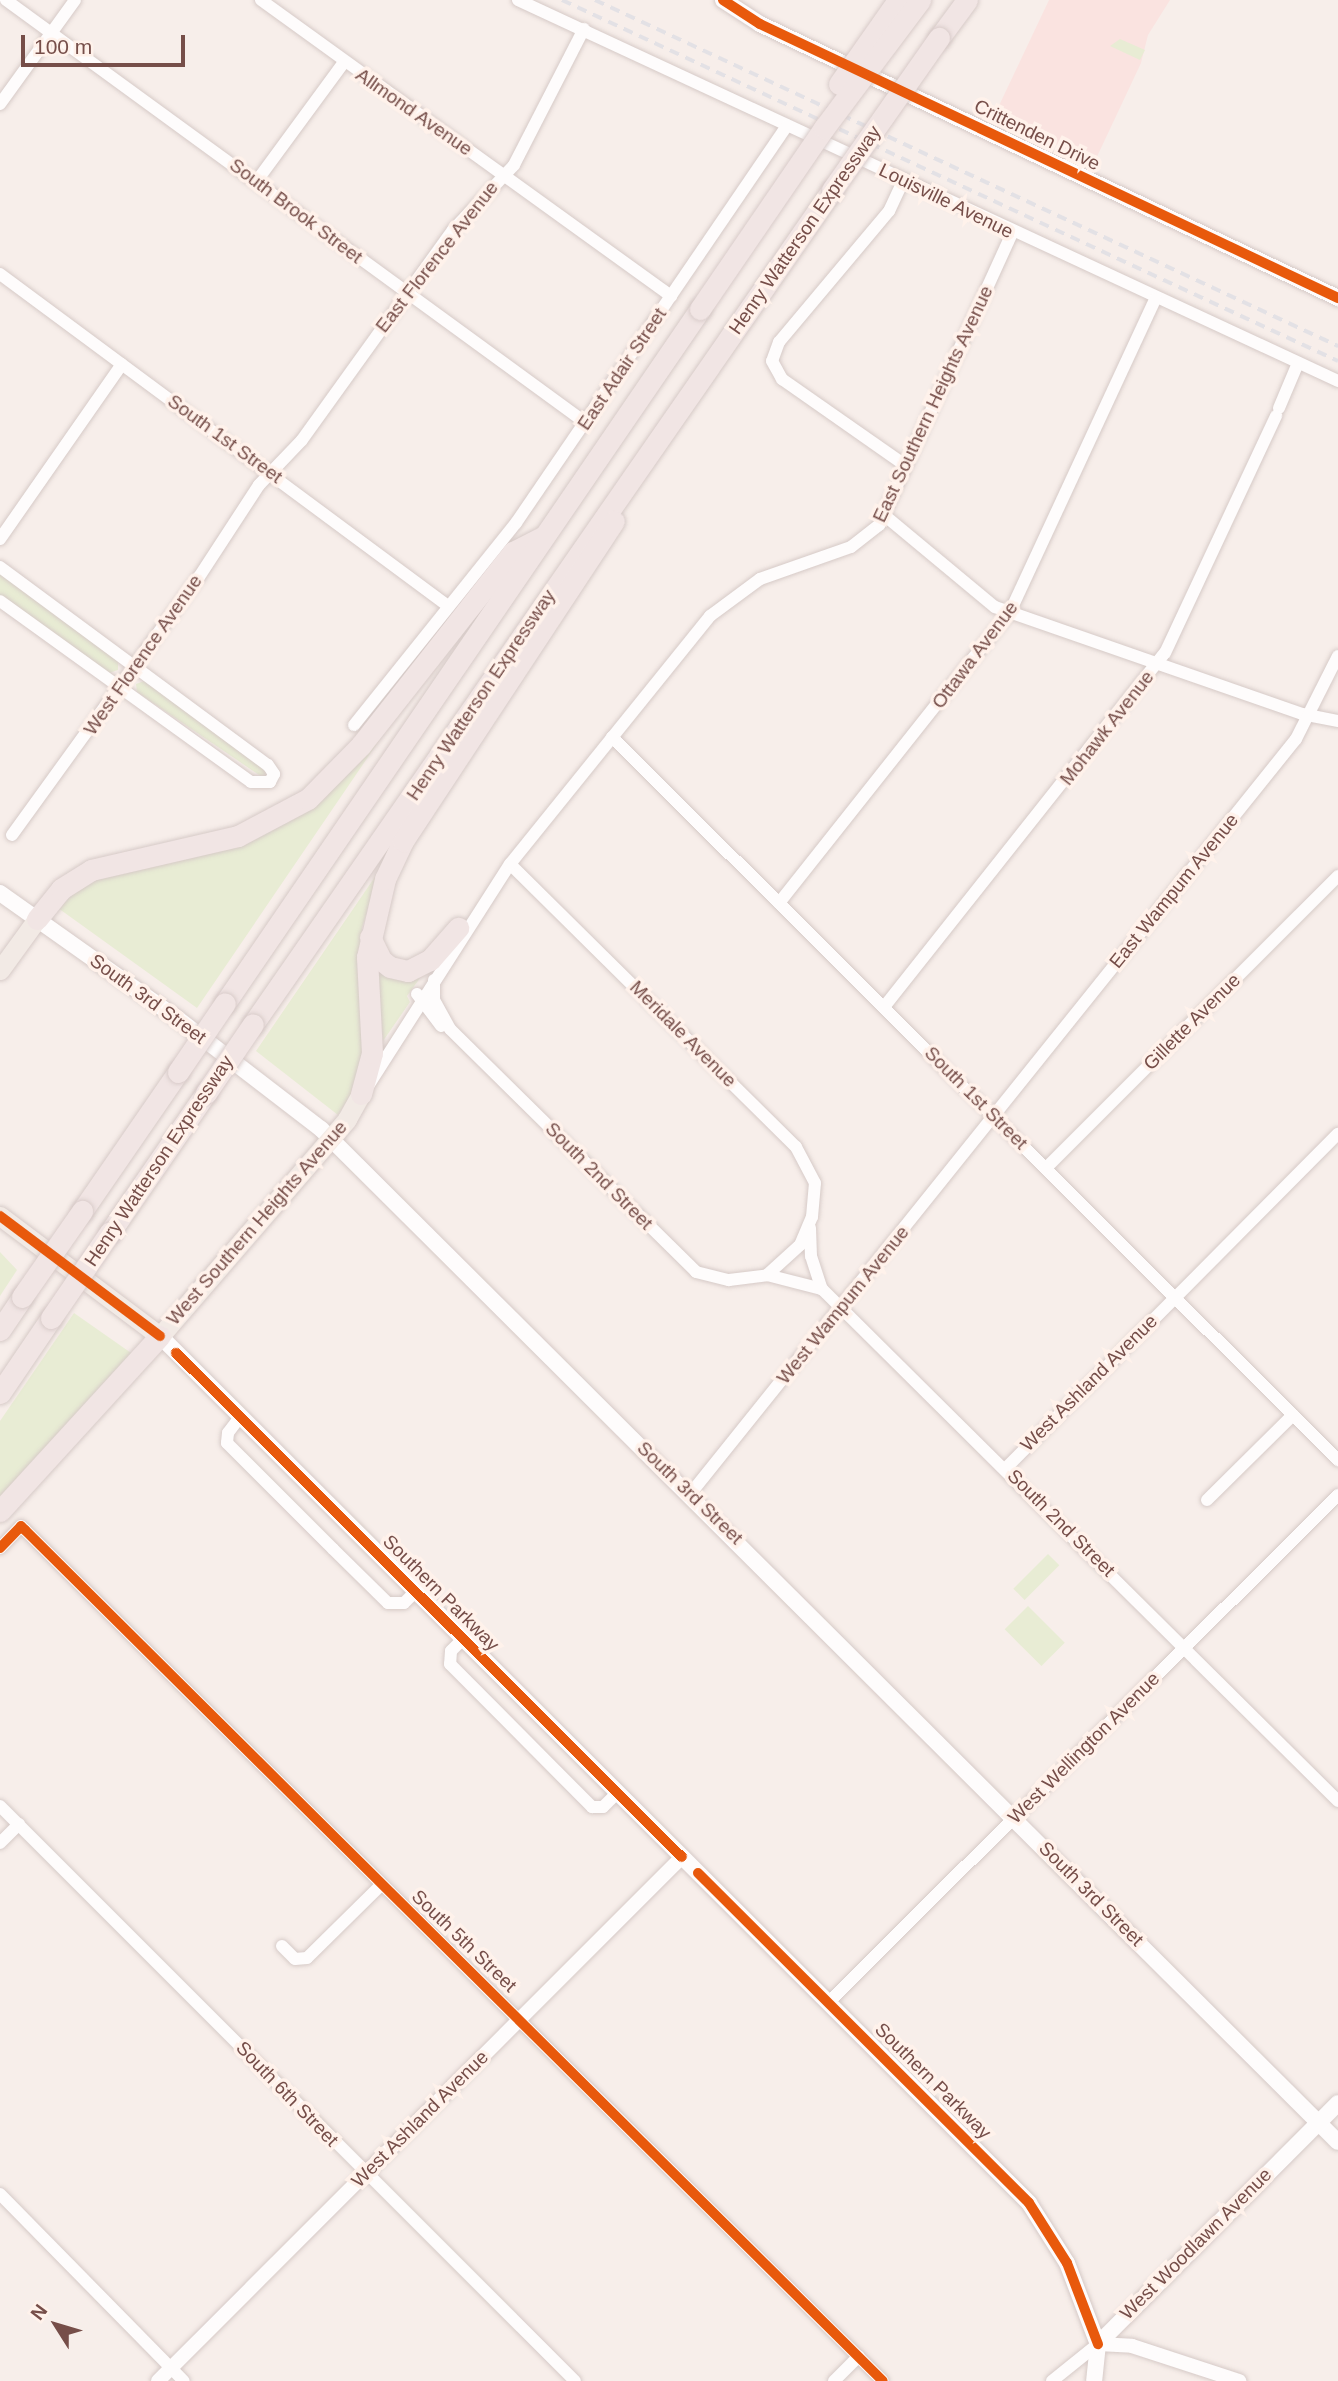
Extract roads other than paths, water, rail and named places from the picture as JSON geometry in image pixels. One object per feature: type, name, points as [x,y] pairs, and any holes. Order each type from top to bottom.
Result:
[{"type":"highway","points":[[824,128],[827,103],[898,0]]},
{"type":"highway","name":"Henry Watterson Expressway","points":[[0,1330],[549,533],[824,128],[920,0]]},
{"type":"highway","name":"Henry Watterson Expressway","points":[[0,1393],[253,1024],[967,0]]},
{"type":"highway","points":[[361,1094],[372,1053],[369,935],[384,879],[403,841],[599,551],[648,456]]},
{"type":"highway","points":[[37,919],[61,889],[91,870],[238,836],[308,799],[361,745],[513,552],[549,533]]},
{"type":"highway","points":[[369,935],[381,960],[390,967],[408,971],[430,960],[458,928]]},
{"type":"highway","points":[[0,1511],[160,1336]]},
{"type":"main road","name":"Crittenden Drive","points":[[723,0],[760,24],[1338,298]]},
{"type":"main road","name":"South 3rd Street","points":[[0,893],[199,1035],[330,1137],[691,1493],[1338,2141]]},
{"type":"main road","points":[[0,970],[37,919]]},
{"type":"main road","name":"West Southern Heights Avenue","points":[[160,1336],[330,1137],[361,1094]]},
{"type":"main road","name":"Southern Parkway","points":[[0,1216],[160,1336],[830,2001],[1040,2217],[1067,2263],[1098,2344],[1094,2381]]},
{"type":"main road","name":"West Woodlawn Avenue","points":[[1098,2344],[1338,2103]]},
{"type":"street","name":"South Brook Street","points":[[6,0],[586,423]]},
{"type":"street","points":[[0,104],[75,0]]},
{"type":"street","name":"Allmond Avenue","points":[[261,0],[502,175],[557,210],[671,296]]},
{"type":"street","name":"Louisville Avenue","points":[[518,0],[904,179],[1012,233],[1338,381]]},
{"type":"street","name":"East Florence Avenue","points":[[271,473],[302,440],[406,292],[502,175],[514,165],[584,29]]},
{"type":"street","points":[[256,183],[344,62]]},
{"type":"street","name":"East Adair Street","points":[[354,725],[516,523],[787,126]]},
{"type":"street","points":[[904,179],[889,211],[779,342],[772,361],[782,379],[905,465]]},
{"type":"street","name":"East Southern Heights Avenue","points":[[612,737],[696,632],[733,595],[780,570],[861,542],[884,515],[1012,233]]},
{"type":"street","name":"South 1st Street","points":[[0,274],[448,606]]},
{"type":"street","name":"Ottawa Avenue","points":[[779,903],[1010,612],[1156,299]]},
{"type":"street","name":"Mohawk Avenue","points":[[884,1007],[1158,664],[1278,412],[1298,363]]},
{"type":"street","points":[[0,539],[122,364]]},
{"type":"street","name":"West Florence Avenue","points":[[12,835],[120,688],[271,473]]},
{"type":"street","points":[[884,515],[995,607],[1158,664],[1310,714],[1338,720]]},
{"type":"street","points":[[0,567],[268,765],[274,774],[270,782],[251,782],[0,601]]},
{"type":"street","name":"East Wampum Avenue","points":[[994,1116],[1296,739],[1338,656]]},
{"type":"street","name":"South 1st Street","points":[[612,737],[1338,1460]]},
{"type":"street","name":"West Southern Heights Avenue","points":[[361,1094],[510,864],[612,737]]},
{"type":"street","name":"West Southern Heights Avenue","points":[[419,1001],[416,991],[495,875],[510,864]]},
{"type":"street","name":"Meridale Avenue","points":[[510,864],[796,1146],[815,1183],[810,1225],[811,1256],[822,1289]]},
{"type":"street","name":"Gillette Avenue","points":[[1046,1168],[1338,876]]},
{"type":"street","name":"South 2nd Street","points":[[434,978],[434,1000],[450,1029]]},
{"type":"street","name":"South 2nd Street","points":[[419,1001],[696,1272],[729,1280],[767,1275],[822,1289],[1006,1468],[1338,1801]]},
{"type":"street","name":"West Wampum Avenue","points":[[691,1493],[994,1116]]},
{"type":"street","name":"West Ashland Avenue","points":[[1006,1468],[1338,1134]]},
{"type":"street","name":"Meridale Avenue","points":[[792,1256],[810,1225]]},
{"type":"street","name":"South 2nd Street","points":[[767,1275],[792,1256]]},
{"type":"street","points":[[1207,1500],[1293,1415]]},
{"type":"street","points":[[240,1417],[228,1433],[227,1443],[313,1530],[388,1603],[404,1603],[415,1592]]},
{"type":"street","name":"West Wellington Avenue","points":[[830,2001],[1338,1495]]},
{"type":"street","name":"South 5th Street","points":[[0,1548],[21,1525],[883,2381]]},
{"type":"street","points":[[463,1639],[451,1651],[450,1664],[592,1807],[603,1807],[618,1791]]},
{"type":"street","name":"South 6th Street","points":[[0,1806],[575,2381]]},
{"type":"street","points":[[0,1843],[19,1824]]},
{"type":"street","name":"West Ashland Avenue","points":[[158,2381],[682,1857]]},
{"type":"street","points":[[282,1946],[295,1959],[306,1958],[381,1885]]},
{"type":"street","points":[[0,2194],[184,2381]]},
{"type":"street","points":[[1098,2344],[1132,2346],[1239,2381]]},
{"type":"street","name":"West Woodlawn Avenue","points":[[1052,2381],[1098,2344]]},
{"type":"street","points":[[834,2381],[859,2356]]},
{"type":"railway","points":[[562,0],[1338,361]]},
{"type":"railway","points":[[595,0],[1338,346]]}]
